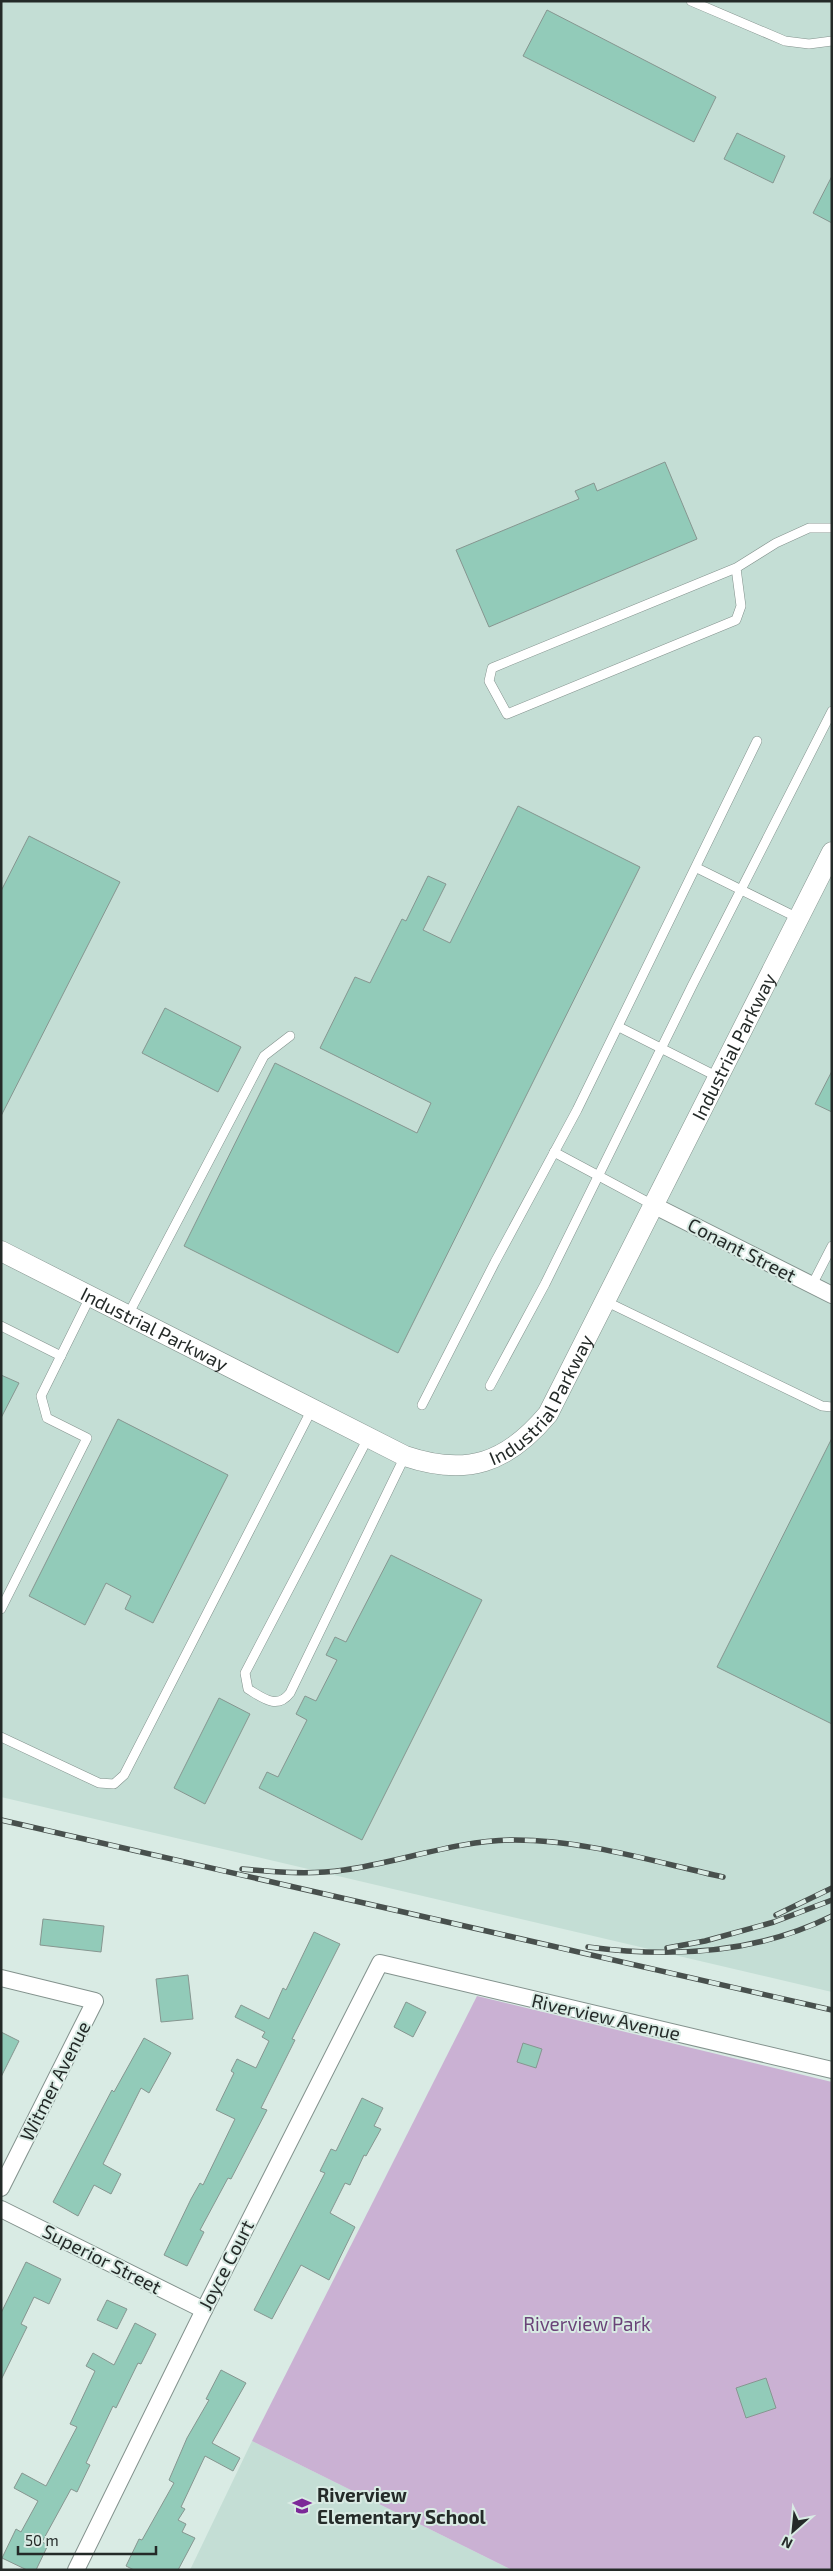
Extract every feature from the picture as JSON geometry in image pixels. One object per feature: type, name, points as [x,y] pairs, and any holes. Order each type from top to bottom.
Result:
[{"type":"street","name":"Industrial Parkway","points":[[1,1251],[405,1456],[429,1464],[465,1466],[492,1459],[524,1441],[548,1414],[832,852]]},
{"type":"street","name":"Conant Street","points":[[653,1205],[832,1295]]},
{"type":"street","name":"Riverview Avenue","points":[[380,1963],[832,2070]]},
{"type":"street","name":"Joyce Court","points":[[76,2570],[204,2310],[380,1963]]},
{"type":"street","name":"Witmer Avenue","points":[[1,1978],[95,2001],[1,2188]]},
{"type":"street","name":"Superior Street","points":[[1,2209],[204,2310]]},
{"type":"lane","points":[[691,1],[785,42],[809,44],[832,41]]},
{"type":"lane","points":[[736,568],[741,606],[736,620],[507,714],[489,681],[492,668],[736,568],[776,542],[809,528],[832,528]]},
{"type":"lane","points":[[490,1386],[546,1284],[661,1048],[832,711]]},
{"type":"lane","points":[[422,1405],[619,1026],[698,868],[757,741]]},
{"type":"lane","points":[[698,868],[798,918]]},
{"type":"lane","points":[[619,1026],[718,1077]]},
{"type":"lane","points":[[128,1315],[264,1056],[290,1036]]},
{"type":"lane","points":[[554,1152],[653,1205]]},
{"type":"lane","points":[[812,1285],[832,1246]]},
{"type":"lane","points":[[1,1609],[88,1438],[47,1418],[41,1396],[91,1296]]},
{"type":"lane","points":[[605,1301],[822,1406],[832,1407]]},
{"type":"lane","points":[[1,1326],[61,1356]]},
{"type":"lane","points":[[1,1737],[99,1783],[114,1784],[124,1775],[312,1409]]},
{"type":"lane","points":[[368,1438],[245,1673],[248,1689],[268,1701],[277,1703],[284,1701],[290,1693],[405,1456]]},
{"type":"shaded area","points":[[1,1],[832,1],[832,1992],[1,1797]]},
{"type":"shaded area","name":"Riverview Elementary School","points":[[252,2441],[512,2570],[190,2570]]},
{"type":"green space","name":"Riverview Park","points":[[477,1996],[832,2082],[832,2570],[512,2570],[252,2441]]},
{"type":"building","points":[[547,10],[716,97],[694,142],[523,56]]},
{"type":"building","points":[[737,133],[785,156],[773,183],[724,159]]},
{"type":"building","points":[[832,176],[832,223],[813,213]]},
{"type":"building","points":[[665,462],[697,539],[489,627],[456,550],[579,499],[575,491],[594,483],[597,491]]},
{"type":"building","points":[[518,806],[640,867],[398,1353],[184,1246],[275,1063],[417,1133],[431,1103],[320,1048],[355,977],[370,983],[402,919],[406,921],[428,876],[446,884],[423,930],[450,943]]},
{"type":"building","points":[[29,836],[120,882],[1,1116],[1,891]]},
{"type":"building","points":[[165,1008],[241,1047],[218,1092],[142,1053]]},
{"type":"building","points":[[832,1071],[832,1112],[815,1104]]},
{"type":"building","points":[[1,1375],[19,1383],[1,1418]]},
{"type":"building","points":[[118,1419],[228,1475],[153,1623],[125,1609],[131,1596],[106,1583],[85,1625],[29,1596]]},
{"type":"building","points":[[832,1438],[832,1724],[717,1667]]},
{"type":"building","points":[[391,1555],[482,1600],[362,1840],[259,1788],[267,1772],[278,1777],[307,1720],[296,1714],[305,1696],[316,1701],[337,1660],[326,1655],[335,1637],[346,1642]]},
{"type":"building","points":[[219,1698],[250,1714],[205,1804],[174,1788]]},
{"type":"building","points":[[43,1919],[104,1926],[101,1952],[40,1945]]},
{"type":"building","points":[[314,1932],[340,1944],[292,2039],[295,2040],[261,2108],[267,2110],[231,2179],[228,2178],[200,2230],[204,2232],[187,2266],[164,2255],[191,2199],[200,2183],[203,2185],[235,2119],[216,2110],[234,2073],[231,2071],[237,2059],[256,2068],[269,2041],[262,2037],[265,2032],[235,2017],[241,2005],[269,2019],[283,1988],[286,1990]]},
{"type":"building","points":[[188,1975],[193,2019],[161,2022],[156,1979]]},
{"type":"building","points":[[406,2002],[426,2012],[413,2037],[394,2027]]},
{"type":"building","points":[[1,2032],[19,2041],[1,2077]]},
{"type":"building","points":[[144,2038],[171,2053],[149,2093],[141,2088],[103,2164],[121,2174],[111,2194],[94,2185],[78,2216],[53,2202],[112,2090],[114,2092]]},
{"type":"building","points":[[523,2043],[542,2049],[536,2068],[517,2062]]},
{"type":"building","points":[[362,2098],[383,2108],[374,2126],[381,2129],[366,2156],[364,2155],[350,2185],[345,2183],[330,2213],[355,2227],[329,2280],[301,2265],[272,2319],[254,2310],[325,2173],[320,2171],[331,2149],[336,2151]]},
{"type":"building","points":[[26,2262],[61,2279],[49,2304],[34,2297],[21,2324],[27,2327],[1,2380],[1,2313]]},
{"type":"building","points":[[107,2300],[127,2309],[117,2329],[97,2320]]},
{"type":"building","points":[[135,2323],[156,2334],[141,2364],[138,2363],[116,2408],[113,2406],[86,2463],[90,2465],[77,2492],[71,2489],[42,2542],[48,2545],[36,2570],[27,2570],[2,2558],[16,2529],[21,2532],[38,2501],[14,2488],[22,2473],[46,2486],[77,2427],[70,2424],[95,2371],[86,2366],[93,2353],[114,2365]]},
{"type":"building","points":[[221,2370],[246,2383],[212,2443],[240,2458],[233,2471],[205,2456],[181,2507],[185,2509],[178,2520],[186,2524],[182,2532],[195,2538],[178,2570],[134,2570],[126,2566],[139,2539],[142,2540],[174,2483],[169,2480],[187,2438],[209,2400],[206,2399]]},
{"type":"building","points":[[766,2378],[776,2408],[746,2418],[736,2388]]},
{"type":"railway","points":[[1,1820],[832,2010]]},
{"type":"railway","points":[[242,1869],[331,1872],[450,1847],[515,1840],[541,1841],[594,1848],[723,1877]]},
{"type":"railway","points":[[776,1915],[832,1888]]},
{"type":"railway","points":[[667,1948],[705,1941],[774,1922],[832,1900]]},
{"type":"railway","points":[[588,1947],[650,1952],[713,1950],[773,1938],[803,1929],[832,1916]]},
{"type":"place","name":"Riverview Elementary School","points":[[302,2506]]}]
